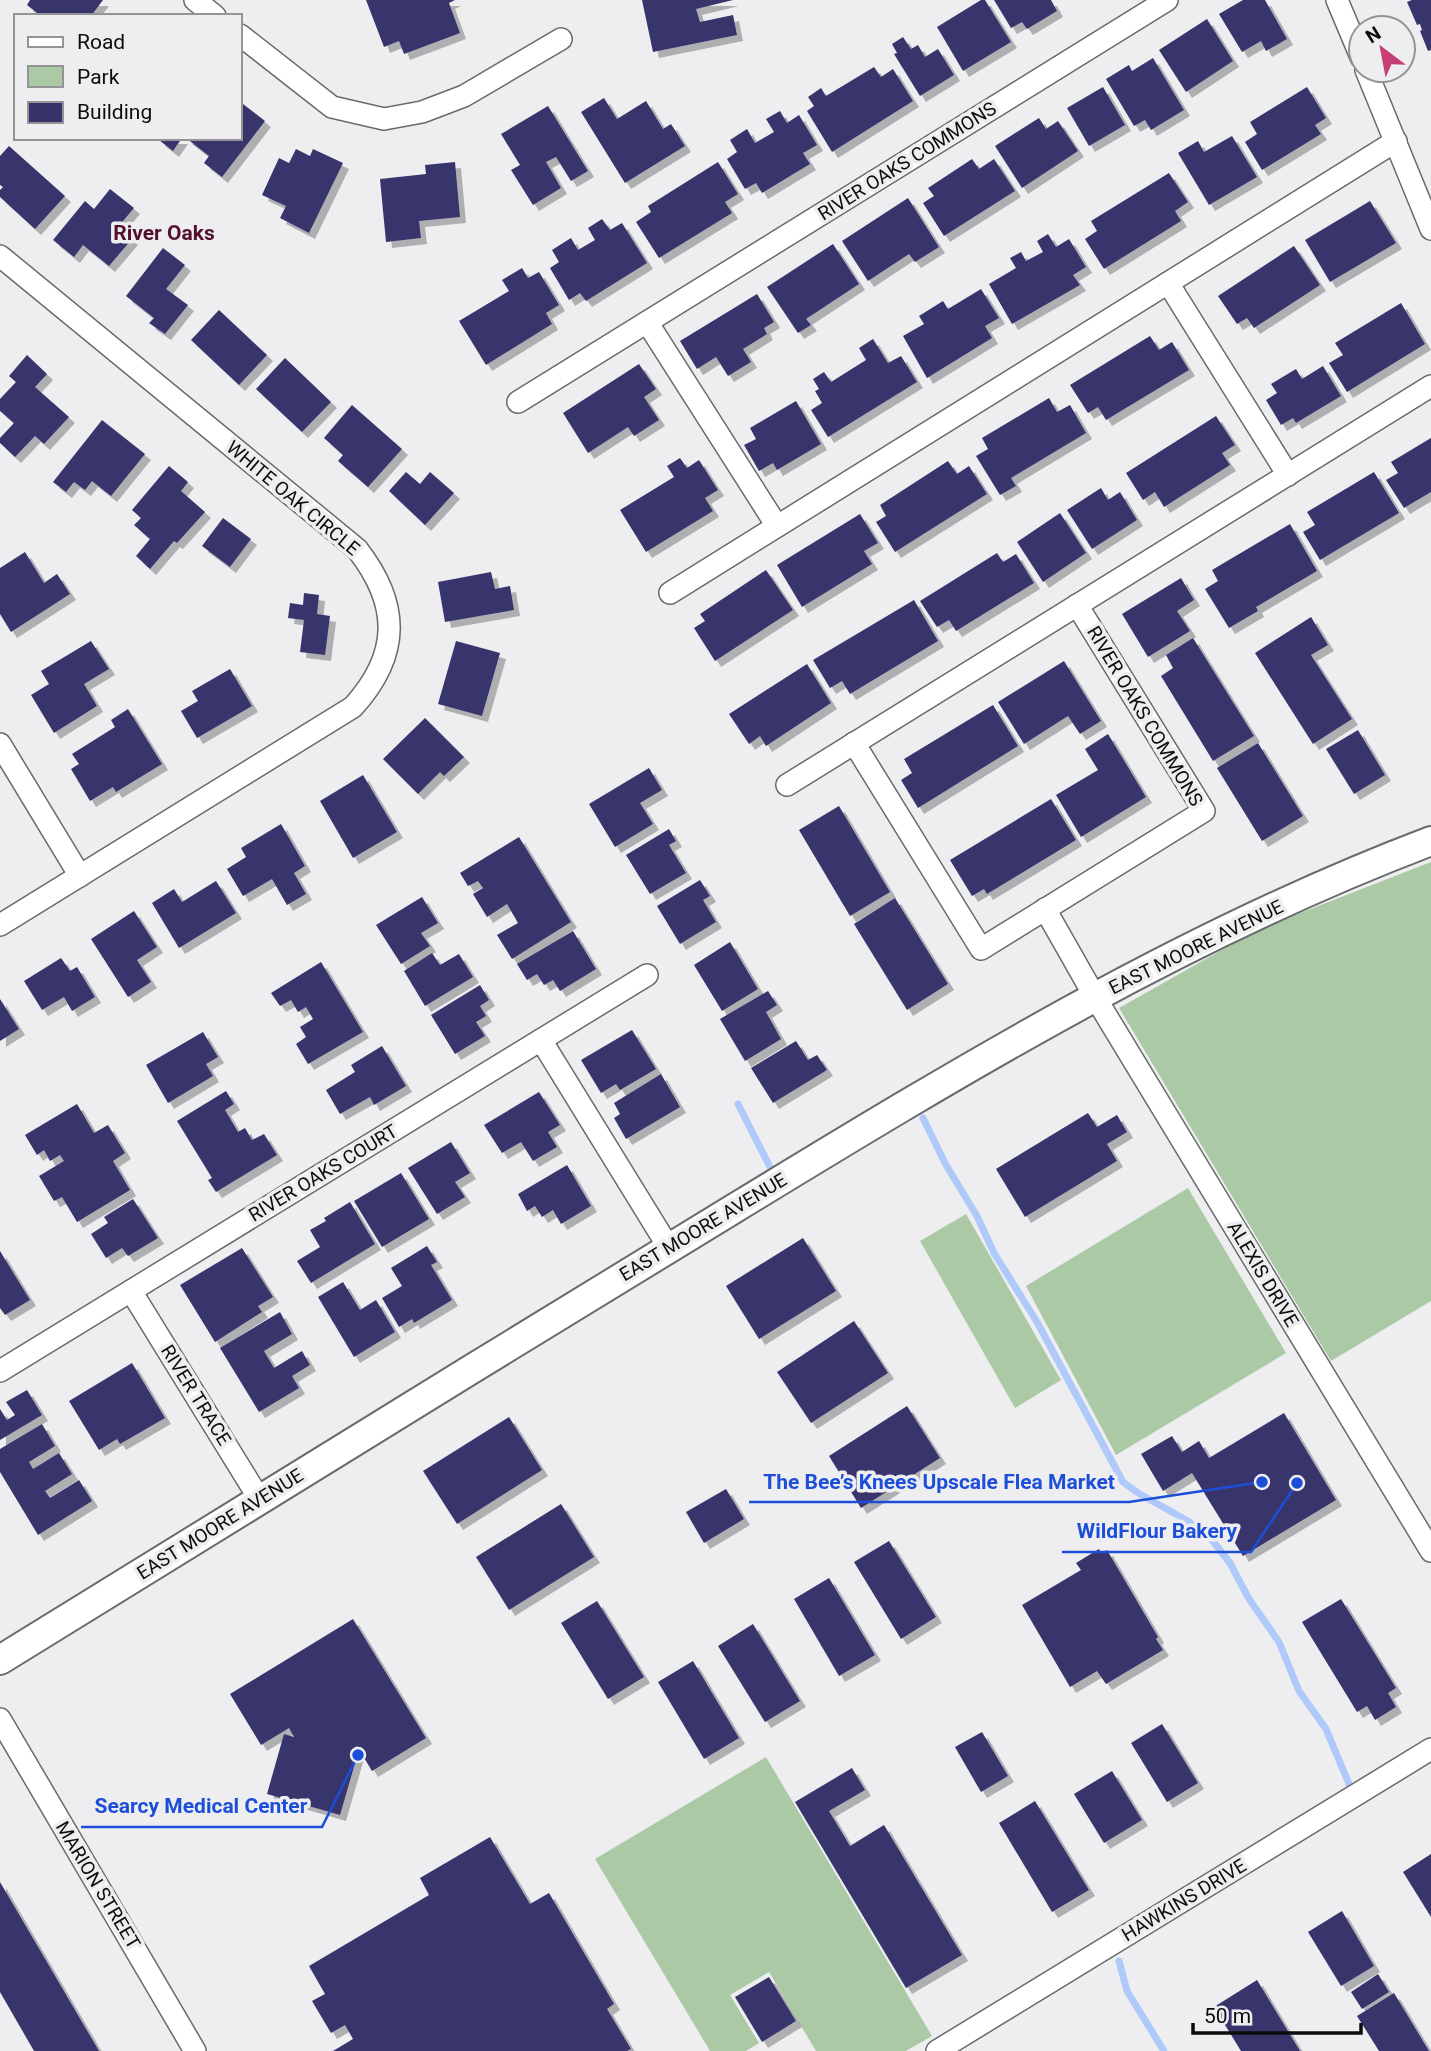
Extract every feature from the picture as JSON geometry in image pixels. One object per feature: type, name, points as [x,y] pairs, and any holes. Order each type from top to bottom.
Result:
[{"type":"street","points":[[195,0],[212,14]]},
{"type":"street","name":"RIVER OAKS COMMONS","points":[[518,402],[1167,0]]},
{"type":"street","points":[[1337,0],[1347,24]]},
{"type":"street","points":[[242,37],[332,107],[384,119],[422,112],[464,96],[561,39]]},
{"type":"street","points":[[1372,84],[1431,229]]},
{"type":"street","points":[[670,593],[1395,141]]},
{"type":"street","name":"WHITE OAK CIRCLE","points":[[0,256],[357,549],[371,567],[381,589],[388,605],[390,624],[388,649],[380,670],[354,707],[0,925]]},
{"type":"street","points":[[1168,282],[1288,475]]},
{"type":"street","points":[[647,322],[777,526]]},
{"type":"street","name":"RIVER OAKS COMMONS","points":[[787,785],[1431,386]]},
{"type":"street","name":"RIVER OAKS COMMONS","points":[[854,743],[981,949],[1204,811],[1077,605]]},
{"type":"street","points":[[0,744],[80,876]]},
{"type":"street","name":"EAST MOORE AVENUE","points":[[0,1660],[501,1349],[849,1138],[1095,997],[1260,914],[1431,841]]},
{"type":"street","points":[[1045,909],[1095,997]]},
{"type":"street","name":"RIVER OAKS COURT","points":[[0,1371],[647,975]]},
{"type":"street","name":"ALEXIS DRIVE","points":[[1095,997],[1431,1551]]},
{"type":"street","points":[[541,1040],[669,1248]]},
{"type":"street","name":"RIVER TRACE","points":[[131,1291],[260,1500]]},
{"type":"street","name":"MARION STREET","points":[[0,1719],[195,2051]]},
{"type":"street","name":"HAWKINS DRIVE","points":[[937,2051],[1431,1749]]},
{"type":"green space","points":[[1431,862],[1431,1301],[1331,1361],[1119,1008],[1259,929]]},
{"type":"green space","points":[[1188,1188],[1286,1353],[1116,1455],[1026,1286]]},
{"type":"green space","points":[[966,1214],[1061,1380],[1015,1408],[920,1241]]},
{"type":"green space","points":[[766,1757],[932,2036],[906,2051],[816,2051],[769,1972],[730,1995],[759,2043],[746,2051],[710,2051],[595,1859]]},
{"type":"building","points":[[30,0],[103,0],[92,14],[38,14],[27,5]]},
{"type":"building","points":[[366,0],[455,0],[449,3],[460,33],[404,54],[399,41],[384,47]]},
{"type":"building","points":[[642,0],[733,0],[696,9],[700,22],[733,15],[737,35],[653,52]]},
{"type":"building","points":[[985,0],[1011,42],[963,71],[937,27]]},
{"type":"building","points":[[994,0],[1051,0],[1057,11],[1027,29],[1022,22],[1011,28]]},
{"type":"building","points":[[1243,0],[1265,0],[1287,39],[1266,51],[1261,41],[1242,52],[1219,14]]},
{"type":"building","points":[[1431,0],[1431,50],[1428,51],[1420,24],[1417,25],[1417,14],[1412,14],[1407,2]]},
{"type":"building","points":[[1207,19],[1233,61],[1186,92],[1159,50]]},
{"type":"building","points":[[903,37],[911,49],[918,45],[925,57],[938,49],[954,75],[920,96],[894,54],[897,53],[892,44]]},
{"type":"building","points":[[1153,58],[1184,110],[1151,130],[1145,120],[1134,126],[1106,79],[1129,65],[1132,71]]},
{"type":"building","points":[[874,67],[881,77],[893,69],[913,101],[832,152],[807,111],[814,106],[808,97],[821,88],[826,96]]},
{"type":"building","points":[[1103,87],[1125,125],[1089,146],[1067,108]]},
{"type":"building","points":[[1307,87],[1326,118],[1315,125],[1321,134],[1262,170],[1245,142],[1257,134],[1250,122]]},
{"type":"building","points":[[604,98],[617,119],[646,101],[663,129],[671,124],[685,146],[625,183],[581,112]]},
{"type":"building","points":[[242,106],[265,121],[222,177],[204,163],[209,156],[189,140],[242,140]]},
{"type":"building","points":[[548,106],[588,171],[571,181],[556,157],[546,162],[561,188],[533,205],[511,170],[520,165],[501,134]]},
{"type":"building","points":[[780,111],[787,123],[799,115],[817,145],[803,153],[810,164],[762,193],[756,183],[745,189],[727,159],[737,152],[730,140],[747,129],[755,143],[774,132],[766,119]]},
{"type":"building","points":[[1039,118],[1046,129],[1058,121],[1078,151],[1022,188],[995,146]]},
{"type":"building","points":[[1232,136],[1257,177],[1209,205],[1178,153],[1198,141],[1204,152]]},
{"type":"building","points":[[159,140],[181,140],[173,151]]},
{"type":"building","points":[[9,146],[65,196],[35,229],[0,197],[3,187],[0,185],[0,156]]},
{"type":"building","points":[[296,149],[310,156],[313,149],[343,163],[309,233],[280,218],[286,206],[262,195],[279,158],[289,163]]},
{"type":"building","points":[[972,159],[979,169],[994,159],[1015,191],[944,236],[923,203],[934,196],[928,188]]},
{"type":"building","points":[[455,162],[460,217],[419,221],[421,238],[386,242],[380,179],[426,174],[425,165]]},
{"type":"building","points":[[718,162],[738,194],[725,202],[732,213],[659,258],[636,222],[651,212],[648,206]]},
{"type":"building","points":[[1169,173],[1188,202],[1175,211],[1181,221],[1104,269],[1085,239],[1097,231],[1091,221]]},
{"type":"building","points":[[110,189],[134,208],[118,227],[132,239],[109,266],[83,245],[74,257],[53,240],[85,201],[94,209]]},
{"type":"building","points":[[908,198],[939,247],[915,262],[909,254],[868,281],[842,241]]},
{"type":"building","points":[[1370,201],[1396,243],[1330,282],[1305,240]]},
{"type":"building","points":[[602,219],[610,230],[622,223],[647,263],[586,301],[580,293],[569,300],[550,268],[559,262],[552,250],[571,238],[578,250],[595,240],[588,228]]},
{"type":"building","points":[[1048,234],[1056,247],[1069,239],[1086,267],[1073,275],[1080,285],[1012,324],[989,284],[1016,268],[1010,258],[1021,252],[1026,261],[1043,252],[1037,241]]},
{"type":"building","points":[[833,244],[859,284],[806,319],[811,325],[798,333],[767,287]]},
{"type":"building","points":[[1294,246],[1320,285],[1254,328],[1247,318],[1237,324],[1218,296]]},
{"type":"building","points":[[163,248],[185,265],[166,289],[188,305],[165,334],[149,323],[154,318],[126,296]]},
{"type":"building","points":[[522,268],[528,278],[539,272],[559,305],[546,313],[552,324],[486,365],[459,321],[509,291],[502,280]]},
{"type":"building","points":[[981,289],[999,318],[985,326],[992,338],[927,378],[903,336],[924,324],[919,316],[943,301],[948,309]]},
{"type":"building","points":[[757,294],[774,322],[764,328],[767,334],[743,349],[751,362],[728,376],[716,357],[697,369],[680,341]]},
{"type":"building","points":[[1401,303],[1425,344],[1347,392],[1329,363],[1343,355],[1335,343]]},
{"type":"building","points":[[219,310],[267,355],[239,385],[191,340]]},
{"type":"building","points":[[1150,336],[1159,350],[1172,342],[1189,370],[1106,420],[1098,407],[1088,413],[1070,385]]},
{"type":"building","points":[[873,339],[888,363],[901,356],[917,382],[828,437],[811,410],[822,403],[815,391],[819,389],[813,379],[824,372],[831,382],[866,360],[859,348]]},
{"type":"building","points":[[27,355],[47,374],[35,387],[69,417],[44,444],[35,436],[15,457],[0,443],[0,438],[14,423],[0,411],[0,399],[16,382],[9,376]]},
{"type":"building","points":[[285,358],[331,402],[302,432],[256,389]]},
{"type":"building","points":[[639,364],[656,389],[644,397],[659,420],[634,436],[628,427],[588,453],[563,413]]},
{"type":"building","points":[[1323,366],[1341,396],[1296,423],[1293,418],[1281,425],[1266,400],[1277,393],[1271,384],[1296,369],[1302,379]]},
{"type":"building","points":[[1049,398],[1057,412],[1070,405],[1086,433],[1011,478],[1016,486],[1000,495],[976,456],[988,449],[982,438]]},
{"type":"building","points":[[796,401],[821,444],[777,470],[773,463],[759,471],[744,445],[756,439],[750,428]]},
{"type":"building","points":[[352,405],[402,449],[368,487],[338,461],[343,455],[324,438]]},
{"type":"building","points":[[1216,416],[1235,445],[1222,453],[1230,465],[1164,507],[1155,492],[1143,500],[1126,473]]},
{"type":"building","points":[[102,420],[145,454],[111,496],[92,481],[85,490],[74,482],[66,492],[53,482]]},
{"type":"building","points":[[1431,438],[1431,492],[1404,508],[1386,480],[1398,473],[1391,462]]},
{"type":"building","points":[[680,458],[687,468],[699,460],[718,490],[705,498],[713,511],[646,552],[620,510],[674,477],[667,466]]},
{"type":"building","points":[[948,461],[957,474],[969,466],[987,494],[895,552],[876,522],[886,516],[880,505]]},
{"type":"building","points":[[169,466],[188,482],[181,491],[205,512],[177,543],[174,541],[150,569],[136,556],[150,539],[134,525],[141,518],[132,510]]},
{"type":"building","points":[[406,472],[420,484],[430,472],[454,493],[425,525],[389,491]]},
{"type":"building","points":[[1374,472],[1399,513],[1320,560],[1303,532],[1315,525],[1307,512]]},
{"type":"building","points":[[1101,488],[1108,500],[1120,492],[1137,520],[1092,549],[1067,510]]},
{"type":"building","points":[[1060,513],[1086,553],[1043,582],[1017,542]]},
{"type":"building","points":[[860,514],[878,543],[864,551],[872,564],[802,607],[777,565]]},
{"type":"building","points":[[223,518],[251,539],[230,567],[202,546]]},
{"type":"building","points":[[1290,524],[1317,571],[1256,607],[1258,611],[1229,628],[1205,589],[1218,581],[1212,570]]},
{"type":"building","points":[[25,552],[44,583],[57,574],[70,594],[11,632],[0,614],[0,568]]},
{"type":"building","points":[[997,553],[1003,562],[1016,554],[1034,583],[956,631],[949,620],[937,627],[920,601]]},
{"type":"building","points":[[766,570],[793,610],[715,661],[694,628],[705,621],[700,614]]},
{"type":"building","points":[[491,572],[495,589],[510,586],[514,610],[445,622],[438,582]]},
{"type":"building","points":[[1181,578],[1194,600],[1177,611],[1190,631],[1148,657],[1122,614]]},
{"type":"building","points":[[304,593],[319,595],[317,614],[330,616],[325,655],[300,652],[304,620],[288,618],[290,603],[303,605]]},
{"type":"building","points":[[914,600],[938,641],[850,694],[842,681],[830,688],[813,660]]},
{"type":"building","points":[[1311,617],[1328,645],[1311,655],[1352,719],[1313,744],[1255,653]]},
{"type":"building","points":[[1193,638],[1254,736],[1213,761],[1161,676],[1173,668],[1166,655]]},
{"type":"building","points":[[91,641],[109,669],[84,684],[97,706],[54,733],[31,695],[49,684],[41,671]]},
{"type":"building","points":[[456,641],[500,653],[482,716],[438,704]]},
{"type":"building","points":[[1064,661],[1101,721],[1080,734],[1068,716],[1024,744],[998,702]]},
{"type":"building","points":[[807,664],[831,703],[766,746],[760,736],[749,744],[729,714]]},
{"type":"building","points":[[230,669],[252,706],[197,738],[181,711],[198,701],[192,691]]},
{"type":"building","points":[[993,705],[1018,746],[918,808],[901,780],[912,773],[904,759]]},
{"type":"building","points":[[128,709],[162,764],[116,792],[113,787],[90,801],[71,769],[79,764],[72,754],[115,727],[111,720]]},
{"type":"building","points":[[425,718],[464,757],[444,776],[440,772],[418,794],[383,759]]},
{"type":"building","points":[[1358,730],[1385,775],[1354,794],[1326,749]]},
{"type":"building","points":[[1108,734],[1146,797],[1081,837],[1056,795],[1098,770],[1085,749]]},
{"type":"building","points":[[1258,743],[1303,816],[1262,841],[1217,768]]},
{"type":"building","points":[[649,768],[662,790],[640,803],[653,824],[615,847],[589,804]]},
{"type":"building","points":[[363,775],[397,832],[353,858],[320,801]]},
{"type":"building","points":[[1051,799],[1076,840],[987,894],[984,889],[972,896],[950,860]]},
{"type":"building","points":[[839,806],[890,892],[850,916],[799,830]]},
{"type":"building","points":[[281,824],[305,866],[294,873],[306,894],[287,905],[272,879],[243,896],[227,869],[246,857],[241,848]]},
{"type":"building","points":[[669,829],[676,841],[669,845],[686,873],[650,894],[626,855]]},
{"type":"building","points":[[519,837],[571,922],[512,959],[497,935],[518,923],[507,904],[487,917],[473,894],[483,888],[478,881],[468,886],[460,873]]},
{"type":"building","points":[[700,880],[710,896],[703,900],[716,922],[680,944],[657,906]]},
{"type":"building","points":[[216,881],[236,913],[179,948],[152,903],[174,889],[182,902]]},
{"type":"building","points":[[422,897],[438,923],[421,933],[430,946],[401,964],[376,925]]},
{"type":"building","points":[[895,898],[948,984],[907,1010],[854,924]]},
{"type":"building","points":[[134,911],[157,947],[137,960],[151,982],[128,997],[91,939]]},
{"type":"building","points":[[573,931],[596,969],[560,991],[553,980],[544,985],[537,974],[527,980],[517,964]]},
{"type":"building","points":[[730,942],[758,989],[722,1011],[694,965]]},
{"type":"building","points":[[432,953],[440,965],[459,954],[473,977],[425,1006],[404,971]]},
{"type":"building","points":[[61,958],[70,971],[77,967],[95,997],[72,1011],[64,997],[42,1010],[24,981]]},
{"type":"building","points":[[321,962],[363,1032],[308,1064],[296,1044],[306,1037],[300,1027],[313,1019],[306,1007],[298,1012],[291,1000],[280,1006],[271,993]]},
{"type":"building","points":[[480,985],[489,1000],[480,1006],[486,1016],[476,1022],[485,1036],[455,1054],[431,1015]]},
{"type":"building","points":[[768,991],[777,1005],[766,1012],[781,1039],[745,1061],[720,1019]]},
{"type":"building","points":[[0,999],[19,1029],[0,1041]]},
{"type":"building","points":[[632,1030],[656,1069],[620,1090],[616,1084],[601,1093],[581,1060]]},
{"type":"building","points":[[203,1032],[218,1057],[206,1064],[213,1076],[168,1103],[146,1065]]},
{"type":"building","points":[[796,1041],[808,1060],[817,1055],[827,1070],[773,1103],[751,1068]]},
{"type":"building","points":[[382,1046],[406,1086],[374,1105],[370,1097],[340,1114],[326,1090],[355,1072],[351,1065]]},
{"type":"building","points":[[661,1074],[680,1107],[626,1139],[614,1118],[620,1114],[614,1103]]},
{"type":"building","points":[[226,1091],[234,1104],[225,1110],[238,1132],[245,1128],[252,1140],[264,1134],[277,1155],[216,1192],[208,1180],[212,1178],[177,1121]]},
{"type":"building","points":[[539,1092],[560,1125],[548,1132],[557,1147],[533,1161],[521,1142],[502,1153],[484,1125]]},
{"type":"building","points":[[77,1104],[94,1133],[108,1125],[125,1153],[113,1161],[130,1190],[77,1222],[62,1197],[54,1201],[39,1176],[64,1161],[60,1155],[50,1161],[44,1150],[37,1155],[25,1135]]},
{"type":"building","points":[[1088,1113],[1097,1127],[1117,1115],[1127,1132],[1107,1144],[1117,1161],[1025,1217],[996,1169]]},
{"type":"building","points":[[451,1142],[470,1173],[455,1182],[465,1197],[437,1214],[408,1168]]},
{"type":"building","points":[[567,1165],[591,1206],[561,1224],[553,1210],[542,1217],[535,1206],[527,1211],[518,1194]]},
{"type":"building","points":[[401,1173],[429,1219],[382,1247],[354,1201]]},
{"type":"building","points":[[133,1199],[158,1238],[128,1256],[122,1248],[106,1258],[91,1234],[108,1223],[104,1217]]},
{"type":"building","points":[[350,1202],[375,1244],[311,1283],[297,1261],[320,1247],[310,1230]]},
{"type":"building","points":[[803,1238],[836,1291],[759,1339],[726,1286]]},
{"type":"building","points":[[427,1246],[437,1262],[431,1265],[452,1300],[414,1323],[412,1319],[399,1327],[382,1298],[402,1286],[391,1268]]},
{"type":"building","points":[[242,1248],[273,1297],[258,1306],[262,1312],[215,1342],[180,1285]]},
{"type":"building","points":[[0,1251],[30,1300],[5,1315],[0,1308]]},
{"type":"building","points":[[343,1282],[360,1310],[376,1300],[395,1332],[354,1357],[318,1297]]},
{"type":"building","points":[[280,1312],[292,1334],[264,1351],[274,1368],[302,1351],[310,1365],[292,1376],[299,1388],[259,1412],[220,1348]]},
{"type":"building","points":[[854,1321],[888,1373],[811,1423],[777,1372]]},
{"type":"building","points":[[132,1363],[165,1418],[120,1444],[117,1439],[99,1450],[69,1401]]},
{"type":"building","points":[[27,1390],[42,1415],[0,1440],[0,1409],[7,1420],[15,1415],[6,1402]]},
{"type":"building","points":[[907,1406],[940,1458],[861,1508],[829,1456]]},
{"type":"building","points":[[1284,1413],[1336,1500],[1243,1556],[1192,1473],[1163,1491],[1141,1454],[1172,1436],[1182,1452],[1199,1441],[1209,1458]]},
{"type":"building","points":[[509,1417],[542,1470],[457,1524],[423,1471]]},
{"type":"building","points":[[42,1424],[55,1446],[29,1462],[33,1469],[59,1453],[72,1474],[45,1491],[50,1498],[79,1480],[92,1501],[38,1535],[0,1472],[0,1449]]},
{"type":"building","points":[[726,1489],[744,1519],[704,1543],[686,1512]]},
{"type":"building","points":[[561,1504],[594,1557],[509,1610],[476,1557]]},
{"type":"building","points":[[889,1541],[936,1617],[901,1639],[854,1562]]},
{"type":"building","points":[[1099,1549],[1101,1553],[1107,1550],[1163,1650],[1106,1684],[1097,1671],[1070,1687],[1022,1605],[1081,1570],[1076,1563]]},
{"type":"building","points":[[829,1578],[875,1655],[839,1676],[794,1599]]},
{"type":"building","points":[[1341,1599],[1396,1688],[1388,1693],[1396,1707],[1375,1720],[1367,1706],[1357,1712],[1302,1622]]},
{"type":"building","points":[[597,1601],[644,1677],[608,1699],[561,1623]]},
{"type":"building","points":[[353,1619],[426,1738],[372,1771],[357,1746],[350,1751],[358,1753],[340,1815],[267,1794],[284,1734],[294,1737],[289,1728],[261,1745],[230,1694]]},
{"type":"building","points":[[753,1624],[800,1701],[765,1722],[718,1646]]},
{"type":"building","points":[[693,1661],[739,1738],[704,1759],[658,1682]]},
{"type":"building","points":[[1162,1724],[1198,1783],[1167,1802],[1131,1743]]},
{"type":"building","points":[[982,1732],[1008,1776],[981,1792],[955,1747]]},
{"type":"building","points":[[852,1768],[865,1790],[829,1811],[850,1846],[884,1825],[962,1955],[906,1988],[795,1802]]},
{"type":"building","points":[[1112,1771],[1142,1820],[1104,1843],[1074,1794]]},
{"type":"building","points":[[1035,1801],[1089,1890],[1052,1912],[999,1823]]},
{"type":"building","points":[[490,1837],[530,1904],[549,1893],[614,2004],[607,2009],[631,2049],[333,2051],[353,2039],[345,2025],[331,2033],[312,2001],[325,1994],[309,1966],[429,1895],[420,1878]]},
{"type":"building","points":[[1431,1854],[1431,1917],[1403,1872]]},
{"type":"building","points":[[0,1882],[99,2051],[34,2051],[0,1992]]},
{"type":"building","points":[[1342,1911],[1374,1966],[1341,1986],[1308,1932]]},
{"type":"building","points":[[1378,1974],[1389,1992],[1362,2009],[1351,1992]]},
{"type":"building","points":[[769,1977],[796,2021],[762,2042],[735,1997]]},
{"type":"building","points":[[1257,1980],[1300,2051],[1241,2051],[1214,2007]]},
{"type":"building","points":[[1394,1993],[1429,2051],[1379,2051],[1357,2016]]},
{"type":"waterway","points":[[738,1104],[770,1167]]},
{"type":"waterway","points":[[923,1118],[946,1165],[977,1216],[994,1253],[1037,1322],[1123,1482],[1188,1521],[1212,1540],[1230,1563],[1249,1599],[1279,1642],[1299,1691],[1326,1729],[1349,1784]]},
{"type":"waterway","points":[[1119,1961],[1127,1991],[1164,2051]]},
{"type":"place","name":"The Bee’s Knees Upscale Flea Market","points":[[1262,1482]]},
{"type":"place","name":"WildFlour Bakery","points":[[1297,1483]]},
{"type":"place","name":"Searcy Medical Center","points":[[358,1755]]},
{"type":"district","name":"River Oaks","points":[[164,233]]}]
